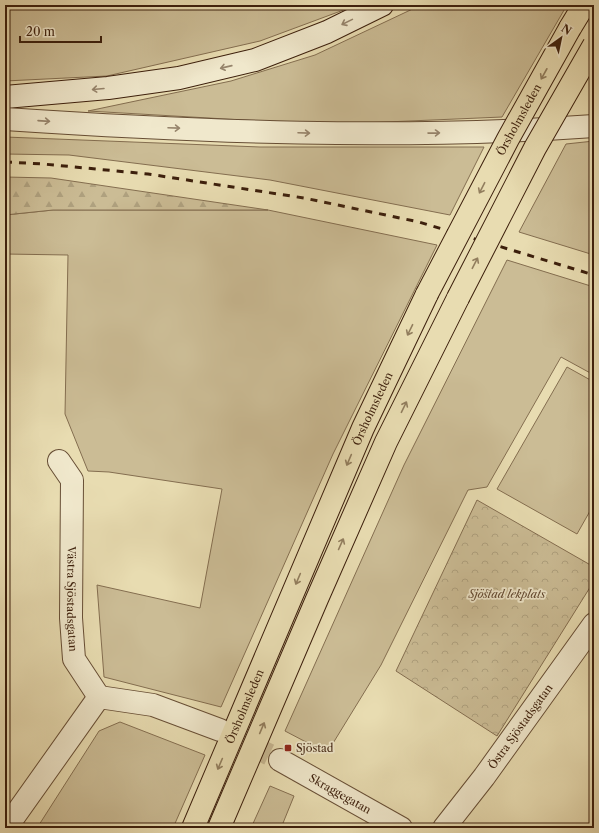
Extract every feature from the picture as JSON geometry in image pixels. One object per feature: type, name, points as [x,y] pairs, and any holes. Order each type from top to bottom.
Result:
[{"type":"main road","name":"Örsholmsleden","points":[[193,828],[363,428],[427,294],[508,138],[584,5]]},
{"type":"main road","points":[[219,828],[386,442],[535,148],[594,45]]},
{"type":"street","points":[[5,97],[108,88],[179,78],[248,62],[327,32],[382,5]]},
{"type":"street","points":[[5,118],[81,124],[321,134],[512,132],[594,126]]},
{"type":"street","name":"Västra Sjöstadsgatan","points":[[59,461],[72,480],[71,618],[74,659],[99,697]]},
{"type":"street","name":"Östra Sjöstadsgatan","points":[[444,828],[484,777],[594,624]]},
{"type":"street","points":[[6,825],[99,697],[153,705],[220,730]]},
{"type":"street","name":"Skraggegatan","points":[[280,760],[401,828]]},
{"type":"green space","points":[[5,5],[357,5],[260,41],[107,76],[5,81]]},
{"type":"green space","points":[[421,5],[567,5],[502,117],[363,123],[260,121],[88,111],[231,81],[315,55]]},
{"type":"green space","points":[[5,137],[260,147],[484,147],[450,215],[270,180],[69,155],[5,154]]},
{"type":"green space","points":[[594,141],[594,255],[519,232],[566,144]]},
{"type":"green space","points":[[5,177],[51,178],[268,210],[53,210],[5,215]]},
{"type":"green space","points":[[53,210],[268,210],[437,245],[333,454],[221,707],[104,677],[97,585],[200,608],[222,489],[109,472],[88,471],[65,414],[68,255],[5,254],[5,215]]},
{"type":"green space","points":[[507,260],[594,287],[594,375],[561,357],[487,487],[468,490],[381,665],[327,753],[285,731],[404,465]]},
{"type":"green space","points":[[567,367],[594,382],[594,504],[577,534],[497,489]]},
{"type":"green space","name":"Sjöstad lekplats","points":[[477,500],[594,567],[594,581],[497,736],[396,671]]},
{"type":"green space","points":[[120,722],[205,755],[173,828],[37,828],[99,731]]},
{"type":"green space","points":[[270,786],[294,796],[281,828],[251,828]]},
{"type":"tunnel","points":[[220,730],[280,760]]},
{"type":"railway","points":[[5,162],[148,174],[304,198],[419,222],[594,275]]},
{"type":"place","name":"Sjöstad","points":[[288,748]]}]
